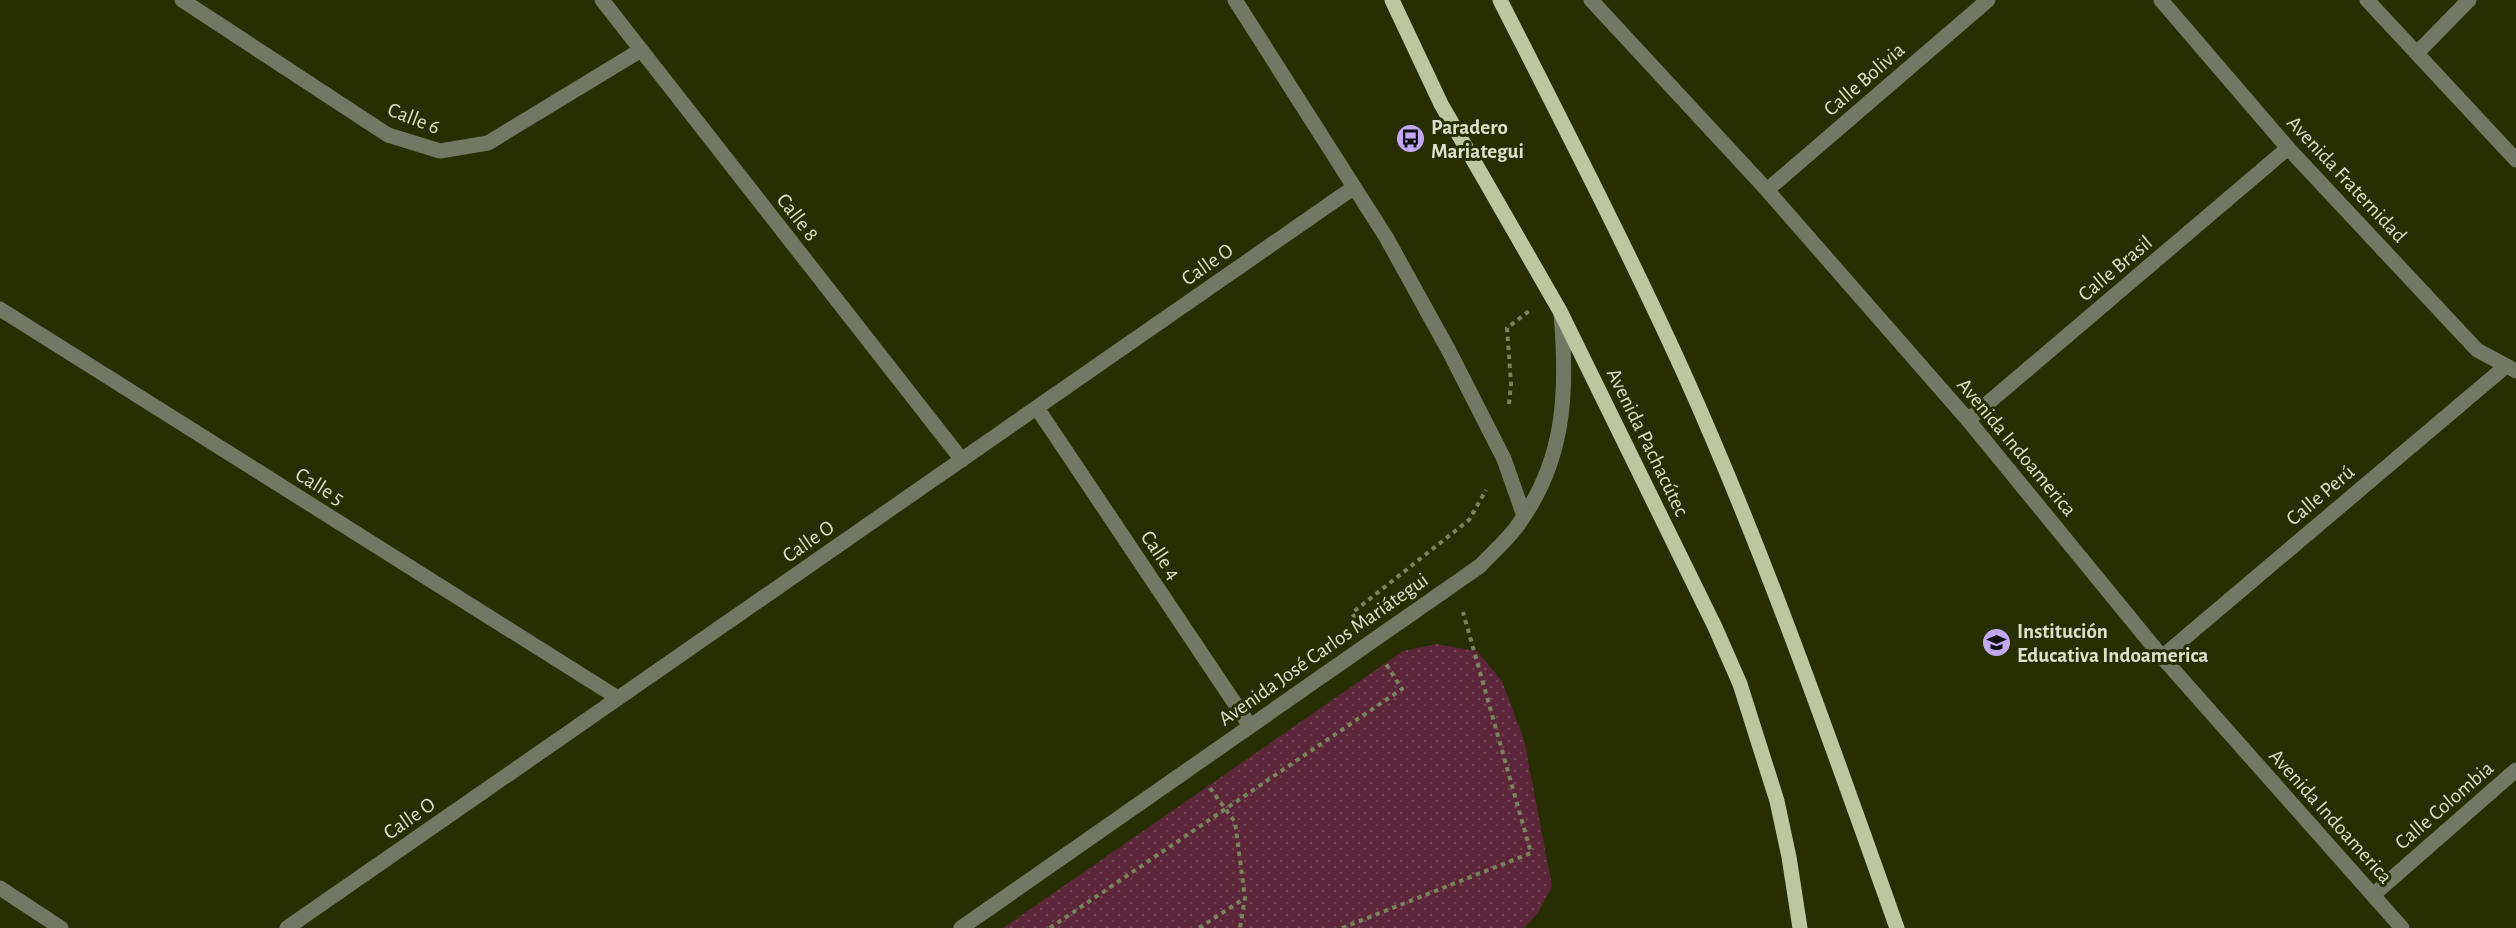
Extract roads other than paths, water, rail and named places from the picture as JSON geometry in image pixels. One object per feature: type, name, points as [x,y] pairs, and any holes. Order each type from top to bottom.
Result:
[{"type":"main road","name":"Avenida Pachacútec","points":[[1392,0],[1442,104],[1560,311],[1635,459],[1740,684],[1760,741],[1777,801],[1789,857],[1800,928]]},
{"type":"main road","points":[[1500,0],[1606,209],[1687,380],[1759,550],[1897,928]]},
{"type":"street","name":"Calle 6","points":[[182,0],[388,135],[440,151],[488,143],[641,51]]},
{"type":"street","name":"Calle 8","points":[[602,0],[962,460]]},
{"type":"street","points":[[1235,0],[1386,237],[1449,351],[1504,459],[1524,516]]},
{"type":"street","name":"Avenida Indoamerica","points":[[1591,0],[1767,190],[1968,420],[2162,657],[2402,928]]},
{"type":"street","name":"Calle Bolivia","points":[[1767,190],[1988,0]]},
{"type":"street","name":"Avenida Fraternidad","points":[[2161,0],[2288,148],[2477,350],[2511,368]]},
{"type":"street","points":[[2367,0],[2516,160]]},
{"type":"street","points":[[2417,53],[2469,0]]},
{"type":"street","name":"Calle Brasil","points":[[1968,420],[2288,148]]},
{"type":"street","name":"Calle O","points":[[287,928],[1353,188]]},
{"type":"street","name":"Calle 5","points":[[0,309],[618,698]]},
{"type":"street","name":"Avenida José Carlos Mariátegui","points":[[961,928],[1480,566],[1514,531],[1536,498],[1552,457],[1563,412],[1565,385],[1560,311]]},
{"type":"street","name":"Calle Perú","points":[[2162,657],[2511,368]]},
{"type":"street","name":"Calle 4","points":[[1037,408],[1250,726]]},
{"type":"street","name":"Calle Colombia","points":[[2373,895],[2516,770]]},
{"type":"street","points":[[0,888],[61,928]]},
{"type":"place","name":"Paradero Mariategui","points":[[1410,139]]},
{"type":"place","name":"Institución Educativa Indoamerica","points":[[1996,643]]}]
